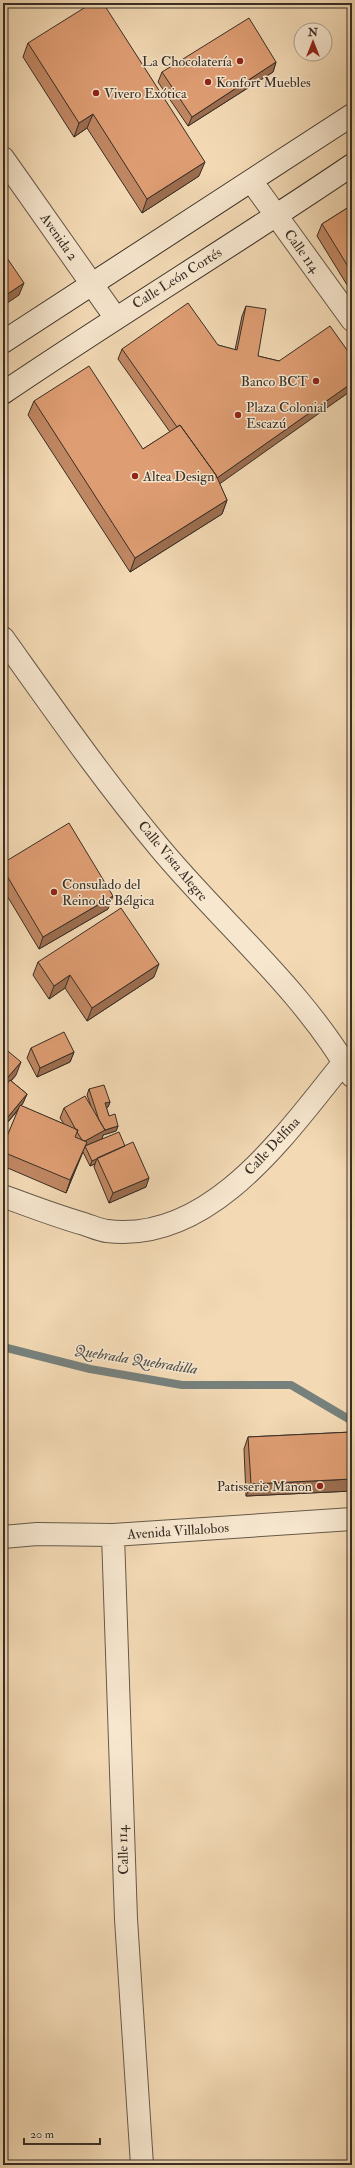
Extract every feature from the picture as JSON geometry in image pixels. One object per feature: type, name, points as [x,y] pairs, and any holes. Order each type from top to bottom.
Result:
[{"type":"street","points":[[3,342],[252,182],[352,115]]},
{"type":"street","name":"Avenida 2","points":[[3,158],[115,317]]},
{"type":"street","name":"Calle León Cortés","points":[[3,393],[115,317],[276,216],[352,165]]},
{"type":"street","name":"Calle 114","points":[[252,182],[352,320]]},
{"type":"street","name":"Calle Vista Alegre","points":[[3,638],[67,727],[158,847],[232,929],[275,972],[311,1016],[348,1069]]},
{"type":"street","name":"Calle Delfina","points":[[3,1196],[56,1216],[107,1231],[157,1227],[174,1222],[226,1192],[262,1161],[348,1069]]},
{"type":"street","name":"Avenida Villalobos","points":[[3,1537],[37,1534],[114,1535],[352,1519]]},
{"type":"street","name":"Calle 114","points":[[114,1535],[126,1919],[142,2165]]},
{"type":"building","name":"Vivero Exótica","points":[[92,3],[103,3],[205,162],[147,199],[93,114],[79,123],[28,43]]},
{"type":"building","points":[[249,18],[276,62],[192,117],[162,72]]},
{"type":"building","points":[[352,205],[352,273],[322,224]]},
{"type":"building","points":[[3,252],[24,283],[3,297]]},
{"type":"building","name":"Plaza Colonial Escazú","points":[[188,303],[218,345],[237,350],[246,306],[266,309],[258,356],[279,361],[330,326],[352,357],[352,383],[217,478],[180,425],[177,427],[122,349]]},
{"type":"building","name":"Altea Design","points":[[89,366],[143,449],[180,425],[216,475],[227,500],[135,558],[34,401]]},
{"type":"building","points":[[69,823],[113,896],[43,937],[3,869],[3,863]]},
{"type":"building","points":[[121,908],[159,964],[92,1008],[70,975],[54,986],[38,962]]},
{"type":"building","points":[[64,1032],[74,1052],[40,1068],[31,1048]]},
{"type":"building","points":[[3,1047],[21,1062],[3,1083]]},
{"type":"building","points":[[10,1080],[27,1094],[3,1123],[3,1089]]},
{"type":"building","points":[[104,1085],[110,1102],[105,1103],[109,1116],[115,1114],[118,1126],[105,1130],[99,1120],[89,1089]]},
{"type":"building","points":[[85,1096],[105,1130],[85,1141],[82,1140],[77,1132],[78,1130],[76,1130],[64,1108]]},
{"type":"building","points":[[20,1105],[78,1130],[75,1137],[87,1142],[70,1180],[3,1152],[3,1146]]},
{"type":"building","points":[[119,1132],[125,1146],[92,1161],[85,1146]]},
{"type":"building","points":[[133,1142],[149,1178],[113,1193],[97,1158]]},
{"type":"building","points":[[352,1432],[352,1479],[251,1484],[248,1437]]},
{"type":"waterway","name":"Quebrada Quebradilla","points":[[3,1347],[90,1369],[182,1385],[291,1385],[352,1421]]},
{"type":"place","name":"La Chocolatería","points":[[240,61]]},
{"type":"place","name":"Konfort Muebles","points":[[208,82]]},
{"type":"place","name":"Vivero Exótica","points":[[96,93]]},
{"type":"place","name":"Banco BCT","points":[[316,381]]},
{"type":"place","name":"Plaza Colonial Escazú","points":[[238,415]]},
{"type":"place","name":"Altea Design","points":[[135,476]]},
{"type":"place","name":"Consulado del Reino de Bélgica","points":[[54,892]]},
{"type":"place","name":"Patisserie Manon","points":[[320,1486]]}]
